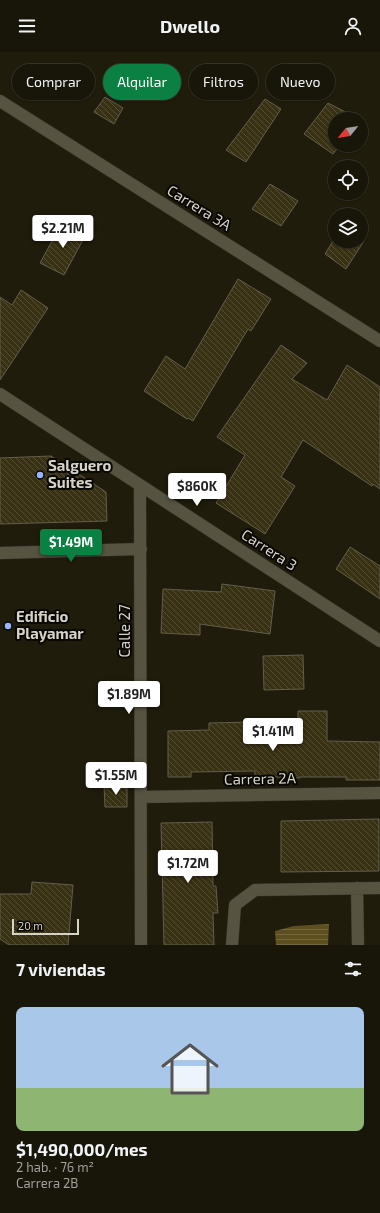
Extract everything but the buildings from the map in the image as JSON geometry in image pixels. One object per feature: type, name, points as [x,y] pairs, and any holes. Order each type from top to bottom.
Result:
[{"type":"street","name":"Carrera 3A","points":[[0,101],[380,341]]},
{"type":"street","name":"Carrera 3","points":[[0,394],[380,641]]},
{"type":"street","name":"Calle 27","points":[[140,485],[142,945]]},
{"type":"street","points":[[0,553],[141,549]]},
{"type":"street","name":"Carrera 2A","points":[[141,797],[380,793]]},
{"type":"street","points":[[357,888],[358,945]]},
{"type":"street","points":[[232,945],[235,905],[255,890],[380,888]]},
{"type":"shaded area","points":[[329,924],[328,945],[276,945],[275,931],[294,926]]},
{"type":"place","name":"Salguero Suites","points":[[40,475]]},
{"type":"place","name":"Edificio Playamar","points":[[8,626]]}]
